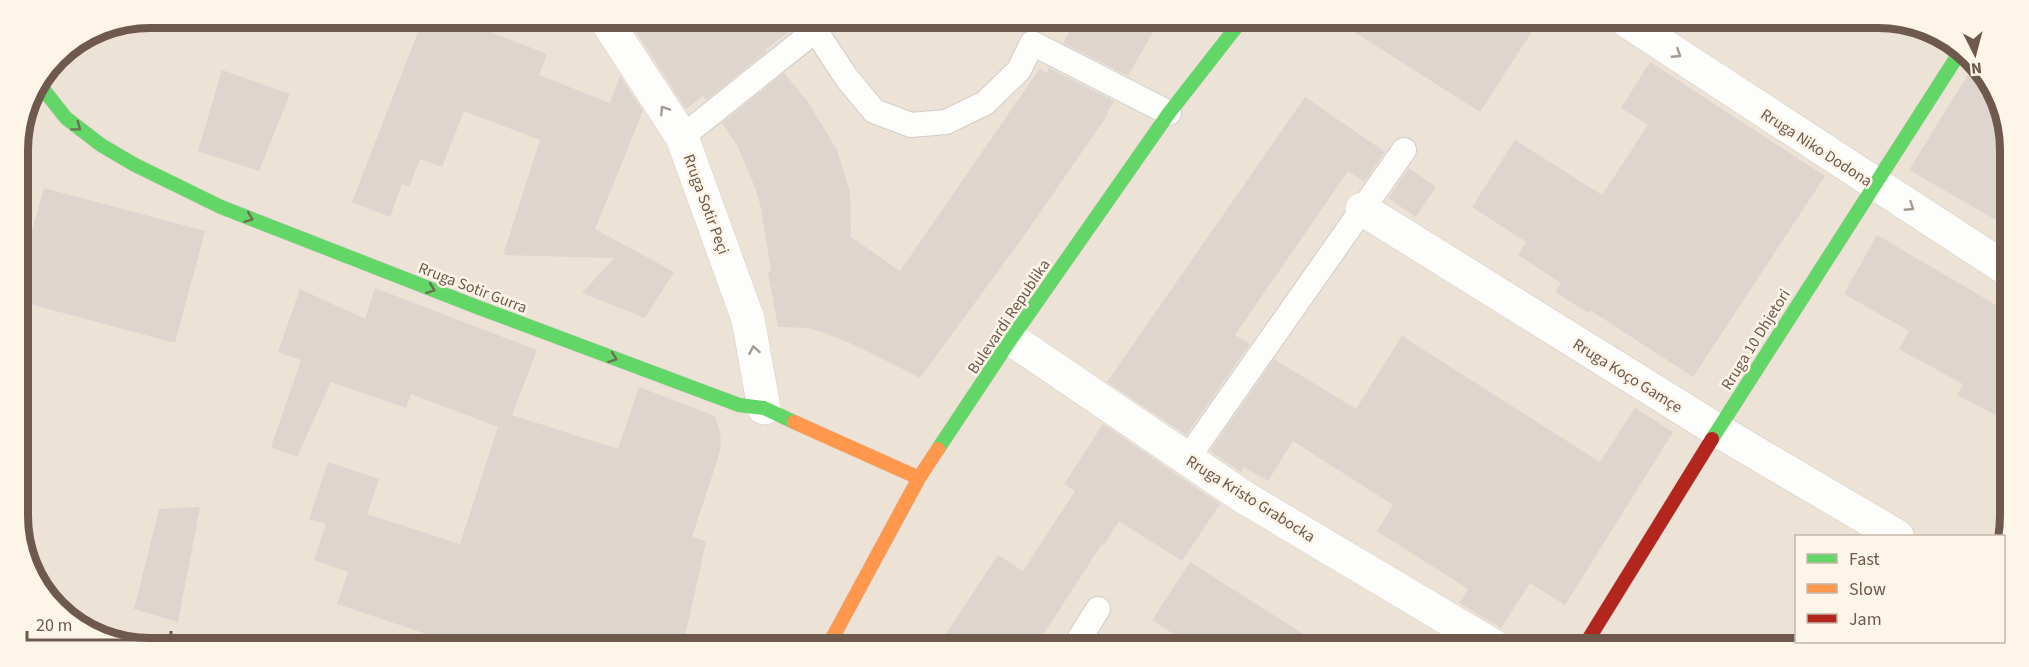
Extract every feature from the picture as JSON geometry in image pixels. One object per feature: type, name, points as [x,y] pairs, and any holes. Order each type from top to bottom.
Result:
[{"type":"street","name":"Bulevardi Republika","points":[[832,639],[920,478],[1011,339],[1169,113],[1235,28]]},
{"type":"street","name":"Rruga Niko Dodona","points":[[1637,28],[2000,265]]},
{"type":"street","name":"Rruga Sotir Peçi","points":[[611,29],[682,136],[748,319],[764,408]]},
{"type":"street","name":"Rruga 10 Dhjetori","points":[[1588,638],[1717,430],[1945,75]]},
{"type":"street","name":"Rruga Sotir Gurra","points":[[45,91],[66,118],[101,146],[221,207],[477,307],[739,405],[764,408],[920,478]]},
{"type":"street","name":"Rruga Koço Gamçe","points":[[1362,209],[1717,430],[1894,535]]},
{"type":"street","name":"Rruga Kristo Grabocka","points":[[1011,339],[1242,496],[1481,638]]},
{"type":"lane","points":[[682,136],[812,33],[821,39],[846,77],[874,111],[911,125],[946,122],[985,103],[1019,70],[1032,43],[1169,113]]},
{"type":"lane","points":[[1188,459],[1404,150]]},
{"type":"lane","points":[[1079,638],[1098,609]]},
{"type":"shaded area","points":[[1879,28],[1910,33],[1945,48],[1945,84],[1981,84],[1994,111],[1998,127],[2000,143],[1998,535],[1795,535],[1795,638],[150,639],[119,634],[89,622],[59,597],[49,584],[35,556],[28,516],[30,135],[38,104],[59,70],[83,49],[111,35],[143,29]]},
{"type":"building","points":[[1071,28],[1155,28],[1128,76],[1063,43]]},
{"type":"building","points":[[1348,28],[1534,28],[1480,112]]},
{"type":"building","points":[[419,29],[483,29],[547,54],[539,75],[610,103],[620,76],[643,111],[595,229],[674,272],[645,318],[582,293],[614,258],[503,255],[540,140],[464,111],[442,167],[420,159],[409,187],[402,184],[390,217],[352,202]]},
{"type":"building","points":[[634,29],[793,29],[706,100],[703,96],[686,109]]},
{"type":"building","points":[[1650,62],[1825,176],[1693,377],[1590,310],[1588,313],[1555,292],[1561,283],[1518,255],[1526,242],[1472,207],[1515,140],[1602,195],[1648,125],[1621,108]]},
{"type":"building","points":[[1040,68],[1046,73],[1049,68],[1114,101],[1108,114],[1026,233],[920,378],[859,347],[825,333],[808,328],[778,327],[768,272],[771,272],[761,208],[738,147],[722,123],[784,73],[808,102],[837,150],[850,192],[851,237],[900,271]]},
{"type":"building","points":[[222,70],[290,94],[259,171],[198,151]]},
{"type":"building","points":[[1962,84],[1981,84],[1994,111],[1998,127],[2000,213],[1996,220],[1909,170]]},
{"type":"building","points":[[1305,97],[1385,152],[1364,182],[1348,171],[1235,335],[1250,344],[1186,435],[1107,382]]},
{"type":"building","points":[[1409,168],[1436,187],[1416,217],[1388,198]]},
{"type":"building","points":[[44,188],[205,231],[175,343],[29,304],[29,243]]},
{"type":"building","points":[[1877,235],[2000,307],[2000,417],[1957,395],[1963,384],[1899,349],[1909,331],[1844,294]]},
{"type":"building","points":[[375,288],[537,350],[512,415],[618,449],[639,387],[715,416],[721,445],[692,537],[706,541],[685,639],[427,639],[429,635],[337,604],[348,572],[314,560],[326,524],[309,519],[328,462],[379,479],[367,514],[460,544],[498,427],[411,394],[406,408],[331,382],[297,457],[271,447],[301,360],[278,352],[300,289],[365,319]]},
{"type":"building","points":[[1402,336],[1600,462],[1635,408],[1673,432],[1565,605],[1530,583],[1501,628],[1459,603],[1468,589],[1377,531],[1393,505],[1293,441],[1268,481],[1244,467],[1241,472],[1210,451],[1274,359],[1356,409]]},
{"type":"building","points":[[1103,424],[1220,504],[1182,561],[1119,521],[1041,638],[943,639],[998,555],[1023,571],[1075,491],[1064,484]]},
{"type":"building","points":[[200,507],[178,622],[134,609],[159,509]]},
{"type":"building","points":[[1190,562],[1310,638],[1181,638],[1152,620]]},
{"type":"traffic: fast","points":[[938,449],[1011,339],[1169,113],[1235,28]]},
{"type":"traffic: fast","points":[[1712,439],[1945,75]]},
{"type":"traffic: fast","points":[[45,91],[66,118],[101,145],[135,165],[221,207],[477,307],[739,405],[764,408],[794,422]]},
{"type":"traffic: slow","points":[[794,422],[919,478]]},
{"type":"traffic: slow","points":[[832,639],[919,478],[938,449]]},
{"type":"traffic: jam","points":[[1589,638],[1712,439]]}]
